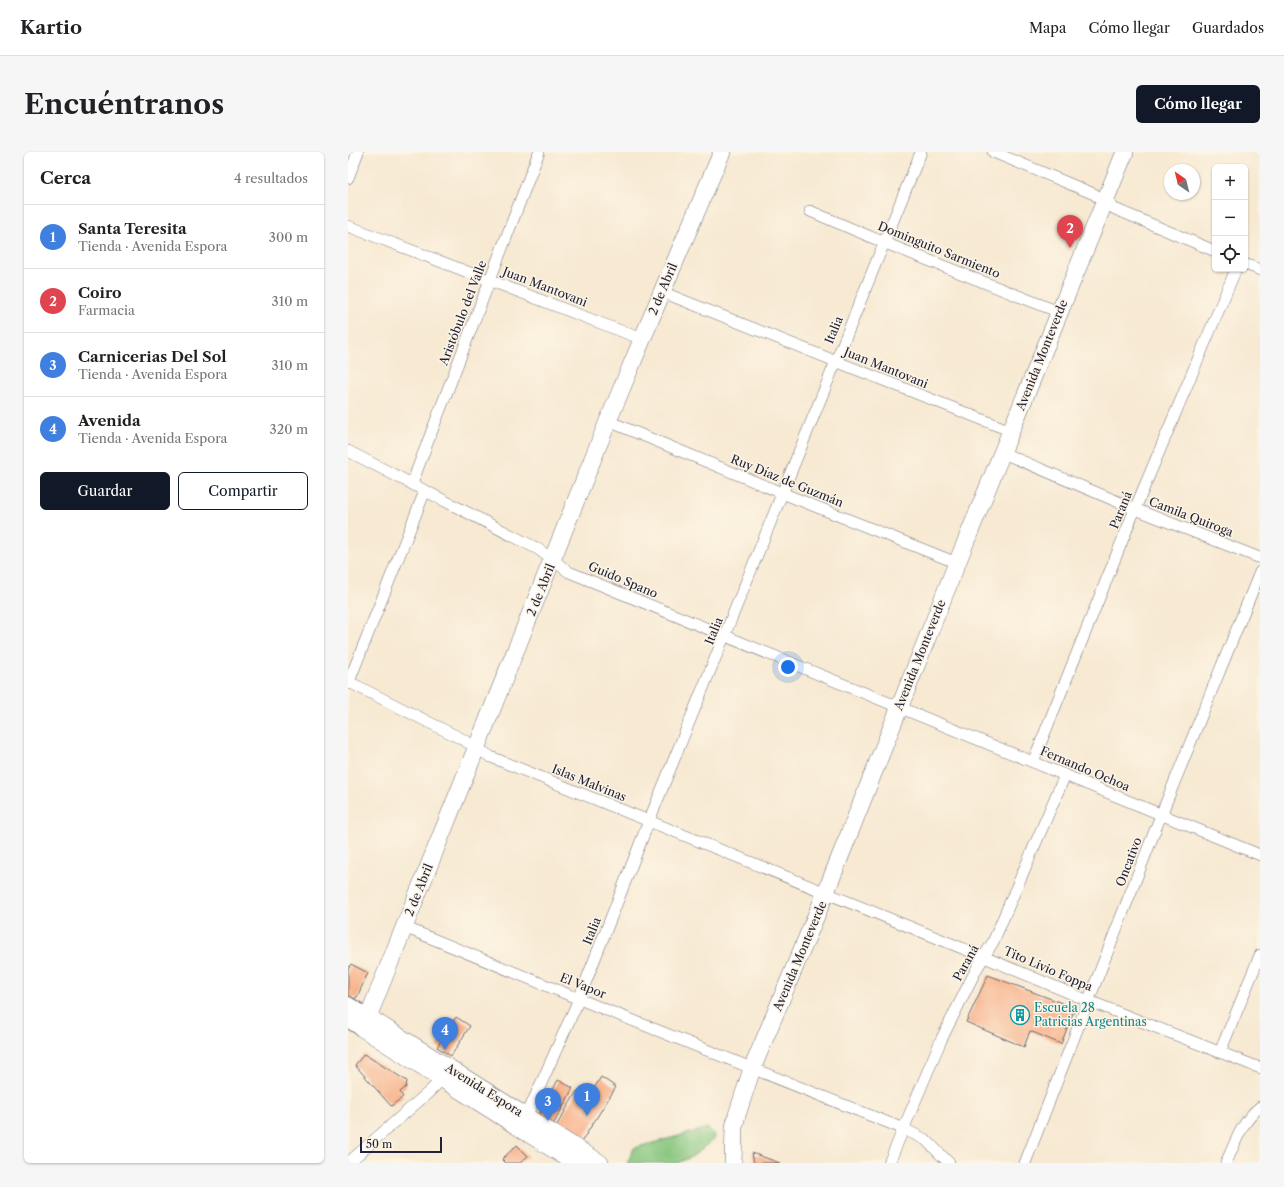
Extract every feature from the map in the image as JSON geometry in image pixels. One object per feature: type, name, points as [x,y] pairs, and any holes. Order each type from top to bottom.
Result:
[{"type":"main road","name":"2 de Abril","points":[[365,1023],[608,421],[722,152]]},
{"type":"main road","name":"Avenida Monteverde","points":[[733,1163],[734,1127],[752,1069],[826,892],[957,563],[1125,152]]},
{"type":"main road","name":"Avenida Espora","points":[[348,1005],[365,1023],[442,1079],[575,1163]]},
{"type":"main road","name":"Avenida Espora","points":[[348,1019],[365,1023],[526,1117],[600,1163]]},
{"type":"street","points":[[348,178],[358,152]]},
{"type":"street","name":"Aristóbulo del Valle","points":[[412,483],[539,152]]},
{"type":"street","name":"Italia","points":[[526,1117],[579,999],[921,152]]},
{"type":"street","points":[[993,152],[1094,194],[1115,209],[1212,250]]},
{"type":"street","name":"Dominguito Sarmiento","points":[[810,211],[885,243],[1059,312]]},
{"type":"street","name":"Juan Mantovani","points":[[348,226],[642,339]]},
{"type":"street","points":[[1248,265],[1260,270]]},
{"type":"street","name":"Paraná","points":[[1033,762],[1135,509],[1235,272]]},
{"type":"street","name":"Juan Mantovani","points":[[662,292],[1011,431]]},
{"type":"street","name":"Ruy Díaz de Guzmán","points":[[608,421],[782,494],[957,563]]},
{"type":"street","name":"Guido Spano","points":[[348,451],[538,549],[569,572],[899,708]]},
{"type":"street","name":"Camila Quiroga","points":[[1003,453],[1135,509],[1260,558]]},
{"type":"street","points":[[348,683],[425,490]]},
{"type":"street","name":"Oncativo","points":[[1024,1163],[1161,815],[1260,572]]},
{"type":"street","name":"Islas Malvinas","points":[[348,683],[462,739],[491,757],[826,892]]},
{"type":"street","name":"Fernando Ochoa","points":[[899,708],[1260,855]]},
{"type":"street","name":"Paraná","points":[[889,1163],[941,1040],[977,968],[993,942],[1065,775]]},
{"type":"street","name":"Tito Livio Foppa","points":[[826,892],[1089,1001],[1260,1068]]},
{"type":"street","name":"El Vapor","points":[[404,927],[752,1069],[904,1129],[926,1140],[949,1163]]},
{"type":"street","points":[[1220,1052],[1260,956]]},
{"type":"street","points":[[348,1163],[442,1079]]},
{"type":"street","points":[[1226,1163],[1245,1123],[1254,1112],[1260,1108]]},
{"type":"green space","points":[[708,1128],[716,1137],[693,1156],[678,1163],[627,1163],[634,1148]]},
{"type":"building","points":[[351,964],[368,973],[357,997],[351,1000],[348,999],[348,970]]},
{"type":"building","name":"Escuela 28 Patricias Argentinas","points":[[988,975],[1075,1008],[1061,1044],[1030,1031],[1024,1047],[966,1022]]},
{"type":"building","points":[[456,1017],[470,1026],[451,1056],[437,1047]]},
{"type":"building","points":[[364,1054],[407,1081],[406,1087],[400,1092],[403,1097],[391,1106],[355,1065]]},
{"type":"building","points":[[601,1077],[616,1087],[580,1144],[555,1128],[577,1091],[588,1098]]},
{"type":"building","points":[[558,1080],[573,1088],[553,1125],[541,1118],[539,1115]]},
{"type":"building","points":[[517,1145],[528,1156],[520,1163],[506,1163],[502,1159]]},
{"type":"building","points":[[752,1153],[780,1163],[754,1163]]},
{"type":"place","name":"Coiro","points":[[1070,248]]},
{"type":"place","name":"Escuela 28 Patricias Argentinas","points":[[1020,1015]]},
{"type":"place","name":"Avenida","points":[[445,1050]]},
{"type":"place","name":"Santa Teresita","points":[[587,1116]]},
{"type":"place","name":"Carnicerias Del Sol","points":[[548,1121]]}]
